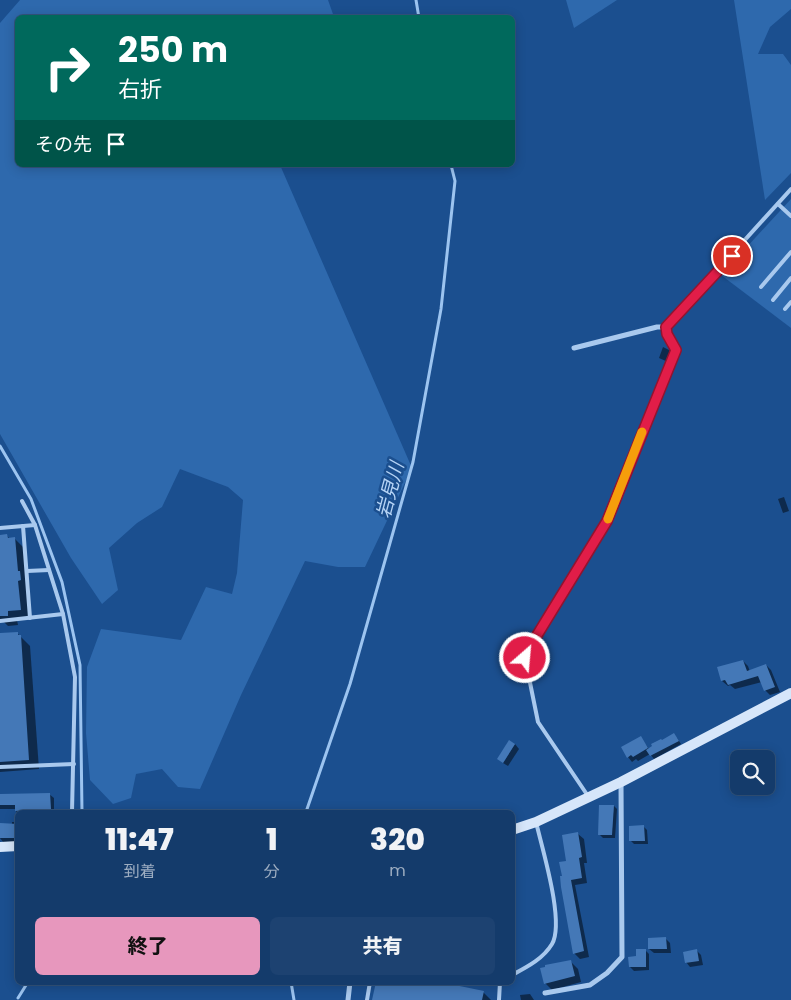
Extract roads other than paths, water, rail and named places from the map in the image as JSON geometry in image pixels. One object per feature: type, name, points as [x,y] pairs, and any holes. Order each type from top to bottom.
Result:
[{"type":"street","points":[[574,348],[657,327],[666,327]]},
{"type":"street","points":[[515,829],[536,822],[621,782],[791,693]]},
{"type":"street","points":[[545,994],[590,985],[607,973],[622,957],[621,782]]},
{"type":"street","points":[[0,846],[15,846]]},
{"type":"street","points":[[348,1000],[350,985]]},
{"type":"lane","points":[[588,796],[538,722],[525,658],[528,650],[607,521],[676,350],[667,334],[666,327],[791,189]]},
{"type":"lane","points":[[778,204],[791,216]]},
{"type":"lane","points":[[761,287],[791,252]]},
{"type":"lane","points":[[773,300],[791,278]]},
{"type":"lane","points":[[785,309],[791,302]]},
{"type":"lane","points":[[22,501],[35,525],[63,614],[74,677],[72,810]]},
{"type":"lane","points":[[0,528],[35,525]]},
{"type":"lane","points":[[23,526],[30,618]]},
{"type":"lane","points":[[27,571],[49,570]]},
{"type":"lane","points":[[0,621],[63,614]]},
{"type":"lane","points":[[0,767],[74,764]]},
{"type":"lane","points":[[515,973],[536,962],[552,943],[556,926],[555,908],[536,822]]},
{"type":"lane","points":[[367,1000],[370,985]]},
{"type":"lane","points":[[500,985],[500,1000]]},
{"type":"waterway","name":"岩見川","points":[[416,0],[418,15]]},
{"type":"waterway","name":"岩見川","points":[[307,810],[350,684],[413,462],[441,309],[455,181],[452,167]]},
{"type":"waterway","points":[[0,446],[31,499],[62,582],[80,665],[82,810]]},
{"type":"waterway","points":[[18,998],[26,985]]},
{"type":"waterway","name":"岩見川","points":[[292,985],[294,1000]]}]
